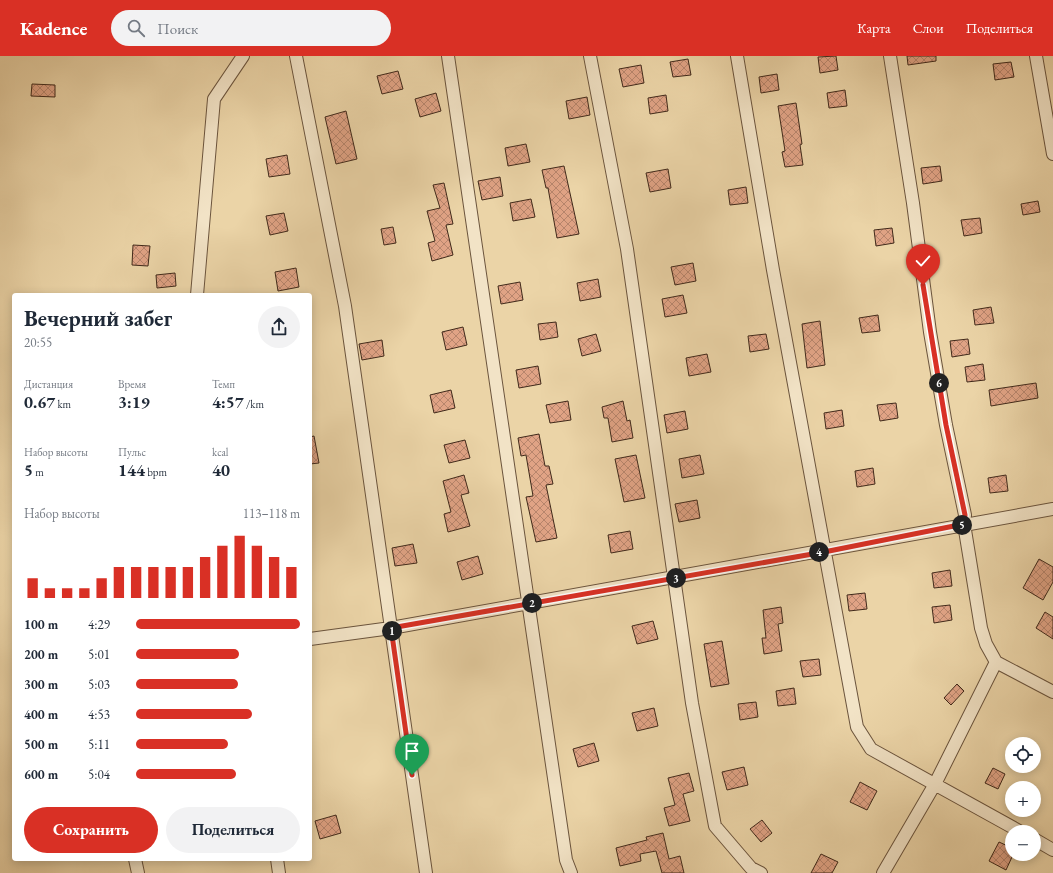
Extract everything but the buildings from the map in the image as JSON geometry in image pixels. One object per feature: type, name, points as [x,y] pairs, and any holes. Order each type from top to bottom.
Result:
[{"type":"street","points":[[197,293],[214,99],[243,56]]},
{"type":"street","points":[[296,56],[345,306],[426,873]]},
{"type":"street","points":[[448,56],[566,860],[571,873]]},
{"type":"street","points":[[590,56],[627,249],[692,703],[715,826],[751,868],[761,873]]},
{"type":"street","points":[[737,56],[773,270],[824,552],[858,727],[871,749],[1008,825]]},
{"type":"street","points":[[890,56],[913,203],[930,332],[946,425],[965,515],[964,524],[981,628],[986,644],[996,662],[1053,692]]},
{"type":"street","points":[[1036,56],[1053,154]]},
{"type":"street","points":[[312,639],[391,628],[529,604],[824,552],[964,524],[1053,509]]},
{"type":"street","points":[[883,873],[935,784],[996,662]]},
{"type":"street","points":[[1041,843],[1053,850]]},
{"type":"street","points":[[135,861],[138,873]]},
{"type":"street","points":[[277,861],[279,873]]},
{"type":"route","points":[[412,775],[391,628],[824,552],[964,524],[965,515],[946,425],[923,285]]}]
